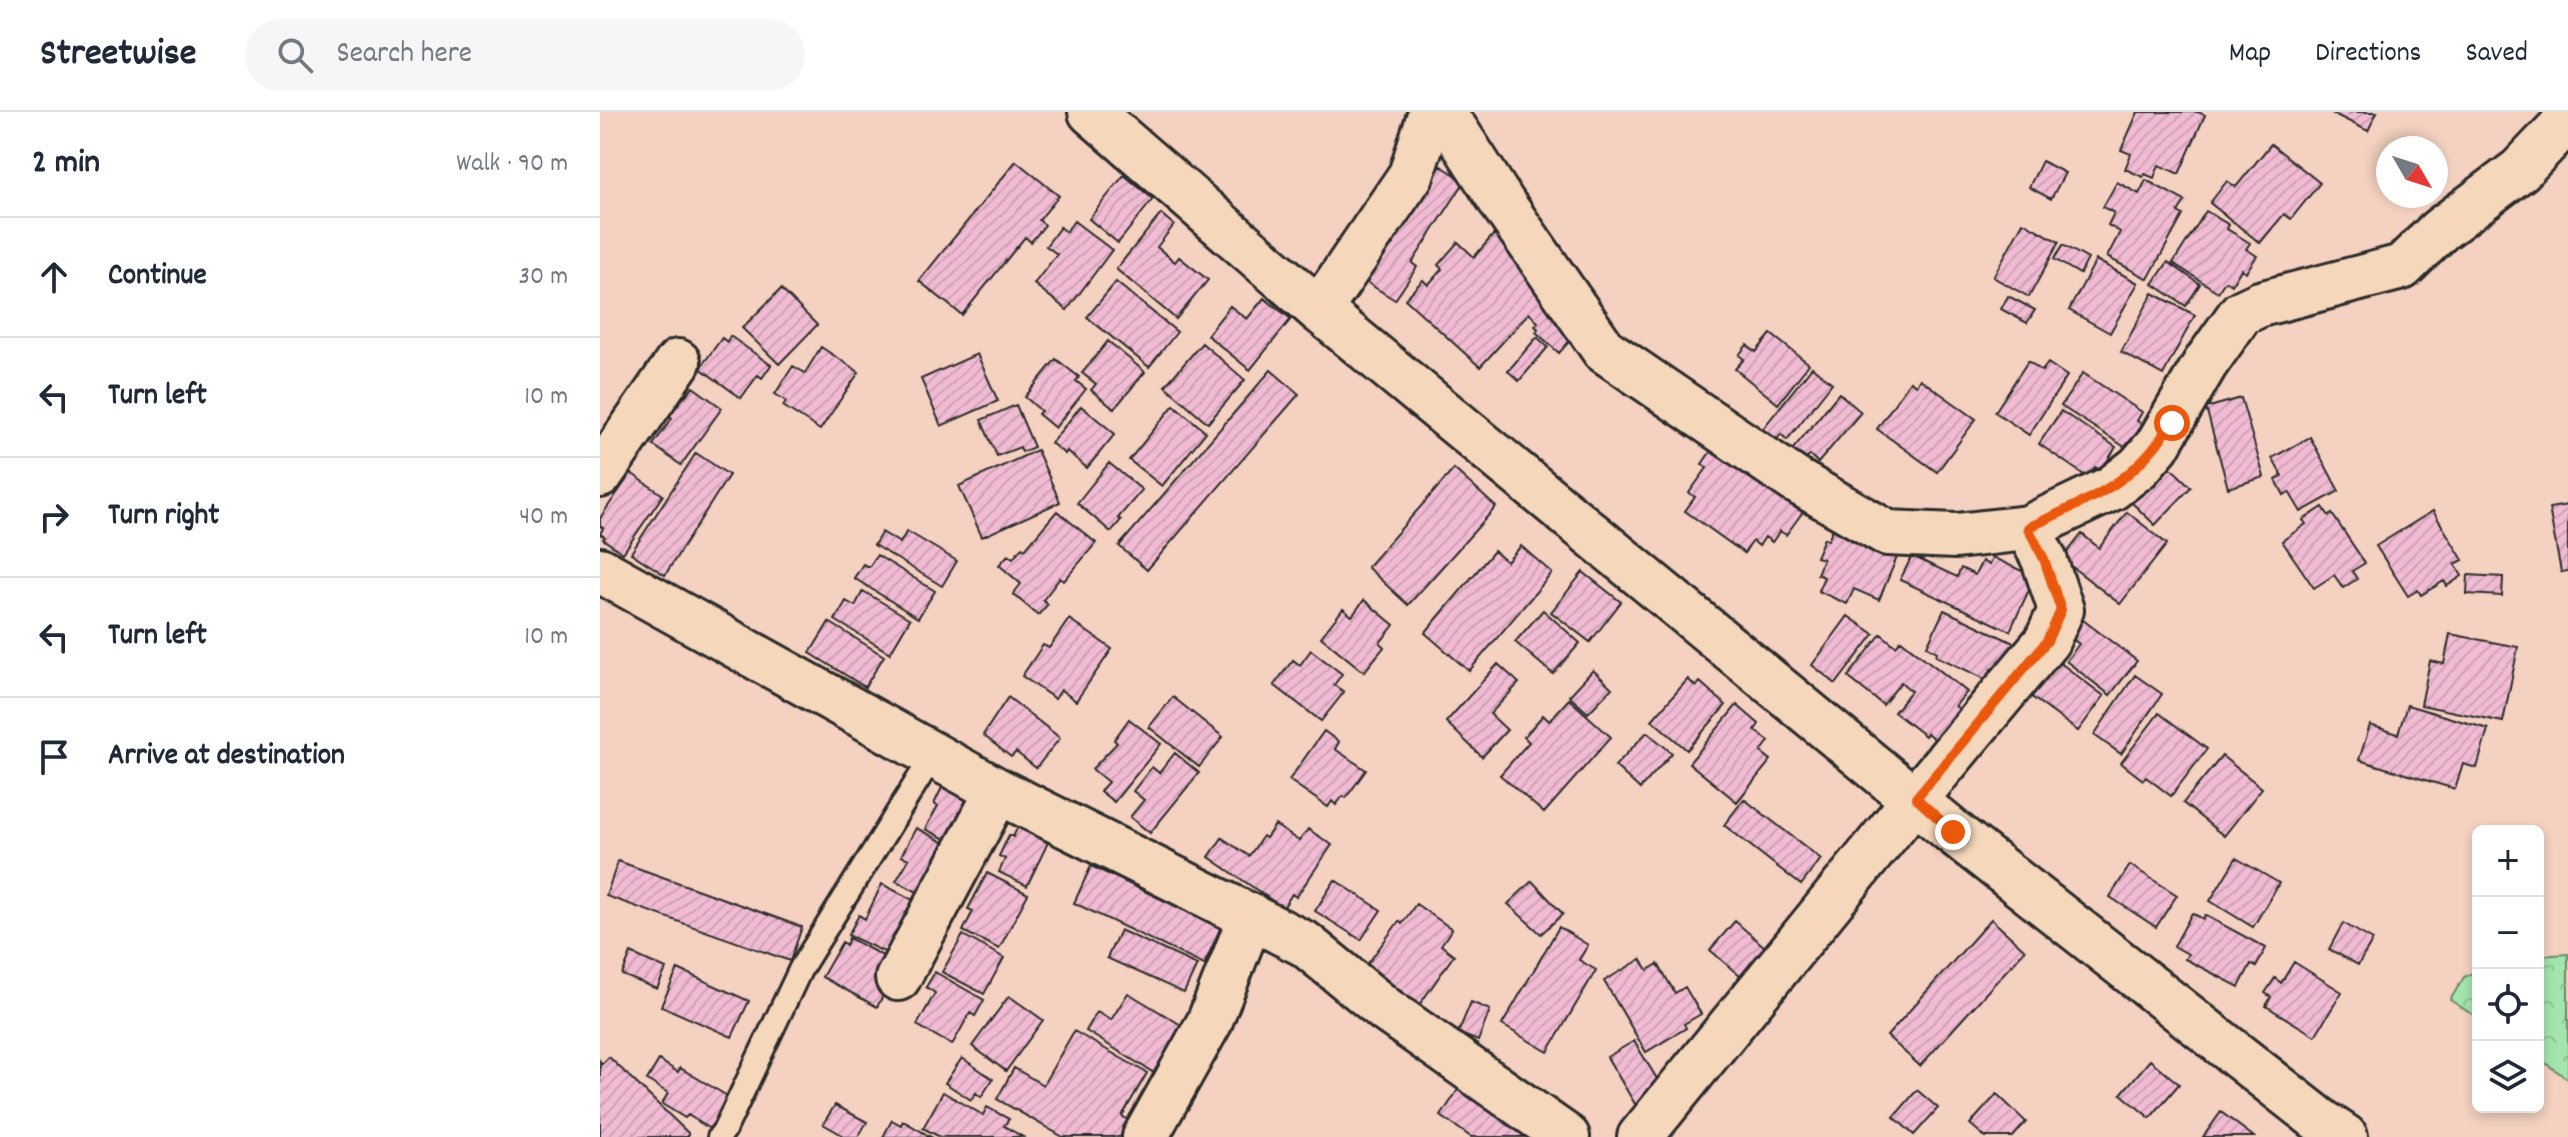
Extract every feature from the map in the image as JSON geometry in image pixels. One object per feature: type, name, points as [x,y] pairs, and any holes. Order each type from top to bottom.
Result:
[{"type":"street","points":[[1091,112],[1319,310],[1916,798],[1965,842],[2345,1137]]},
{"type":"street","points":[[1319,310],[1411,175],[1434,112],[1456,131],[1604,350],[1795,480],[1887,533],[1956,536],[2028,528],[2112,488],[2139,467],[2157,446],[2205,364],[2241,313],[2260,304],[2402,267],[2440,230],[2520,170],[2561,127],[2568,113]]},
{"type":"street","points":[[600,475],[678,362]]},
{"type":"street","points":[[1640,1137],[2047,641],[2061,610],[2044,559],[2028,528]]},
{"type":"street","points":[[600,570],[998,791],[1305,944],[1386,1010],[1567,1137]]},
{"type":"street","points":[[898,978],[998,791]]},
{"type":"street","points":[[1145,1137],[1209,1023],[1251,916]]},
{"type":"lane","points":[[719,1137],[801,968],[934,754]]},
{"type":"green space","points":[[2568,954],[2568,1079],[2544,1062],[2544,956]]},
{"type":"green space","points":[[2472,973],[2472,1014],[2450,1000],[2464,977]]},
{"type":"building","points":[[2138,112],[2198,112],[2205,115],[2179,174],[2159,165],[2154,178],[2125,169],[2131,154],[2121,150]]},
{"type":"building","points":[[2330,112],[2377,112],[2368,131]]},
{"type":"building","points":[[2271,144],[2320,183],[2291,219],[2284,214],[2260,243],[2210,203],[2227,181],[2236,187]]},
{"type":"building","points":[[1016,161],[1059,196],[1039,220],[1045,225],[1031,242],[1025,237],[962,315],[919,281]]},
{"type":"building","points":[[2042,161],[2065,173],[2051,199],[2029,187]]},
{"type":"building","points":[[1441,166],[1465,181],[1412,263],[1417,267],[1395,300],[1366,282]]},
{"type":"building","points":[[1124,175],[1153,199],[1118,243],[1089,219]]},
{"type":"building","points":[[2146,180],[2185,201],[2178,212],[2183,215],[2148,279],[2107,257],[2120,232],[2108,225],[2114,213],[2103,207],[2117,182],[2139,194]]},
{"type":"building","points":[[2206,211],[2250,243],[2246,249],[2257,256],[2246,272],[2241,269],[2232,285],[2225,281],[2218,292],[2173,263]]},
{"type":"building","points":[[1161,214],[1174,225],[1157,247],[1175,262],[1179,257],[1208,280],[1176,319],[1116,269]]},
{"type":"building","points":[[1074,221],[1112,250],[1067,310],[1034,284],[1057,254],[1046,246],[1060,227],[1066,232]]},
{"type":"building","points":[[2023,222],[2059,242],[2029,297],[1993,277]]},
{"type":"building","points":[[1494,234],[1583,326],[1559,353],[1536,332],[1538,322],[1529,313],[1480,367],[1405,299],[1423,280],[1428,285],[1442,269],[1438,265],[1458,242],[1474,257]]},
{"type":"building","points":[[2063,245],[2088,259],[2080,274],[2054,259]]},
{"type":"building","points":[[2096,260],[2138,283],[2110,333],[2069,310]]},
{"type":"building","points":[[2168,262],[2200,284],[2186,306],[2153,284]]},
{"type":"building","points":[[1116,282],[1177,332],[1149,367],[1087,317]]},
{"type":"building","points":[[781,289],[817,325],[779,364],[742,328]]},
{"type":"building","points":[[2153,293],[2195,315],[2163,375],[2121,352]]},
{"type":"building","points":[[2008,296],[2035,310],[2027,323],[2001,309]]},
{"type":"building","points":[[1264,298],[1291,319],[1250,370],[1207,335],[1230,306],[1247,319]]},
{"type":"building","points":[[1771,334],[1809,364],[1778,404],[1735,369],[1744,359],[1739,355],[1747,345],[1756,352]]},
{"type":"building","points":[[730,336],[771,365],[762,378],[758,375],[741,398],[700,368],[722,338],[727,342]]},
{"type":"building","points":[[1537,337],[1548,347],[1519,381],[1508,371]]},
{"type":"building","points":[[1108,341],[1145,372],[1114,409],[1091,390],[1096,384],[1082,373]]},
{"type":"building","points":[[1202,343],[1245,380],[1208,423],[1165,386]]},
{"type":"building","points":[[821,347],[859,372],[820,430],[783,406],[786,401],[775,394],[793,366],[805,373]]},
{"type":"building","points":[[977,354],[998,401],[941,426],[921,379]]},
{"type":"building","points":[[1056,359],[1079,377],[1076,381],[1086,389],[1055,428],[1038,414],[1041,411],[1025,397]]},
{"type":"building","points":[[2028,361],[2042,371],[2048,363],[2067,376],[2029,435],[1995,412]]},
{"type":"building","points":[[1812,367],[1832,383],[1787,440],[1781,434],[1775,442],[1761,431]]},
{"type":"building","points":[[1271,370],[1299,394],[1147,570],[1119,546]]},
{"type":"building","points":[[2083,373],[2142,412],[2137,421],[2147,427],[2131,451],[2061,406]]},
{"type":"building","points":[[1920,379],[1976,419],[1937,472],[1877,429],[1910,381],[1916,385]]},
{"type":"building","points":[[693,387],[722,408],[681,465],[653,445],[672,418],[668,415]]},
{"type":"building","points":[[1839,393],[1861,412],[1818,463],[1810,455],[1805,461],[1792,450]]},
{"type":"building","points":[[2241,398],[2264,477],[2228,488],[2206,408]]},
{"type":"building","points":[[1016,405],[1034,447],[1022,452],[1020,447],[997,456],[981,420]]},
{"type":"building","points":[[1174,405],[1206,432],[1162,486],[1129,460]]},
{"type":"building","points":[[1081,406],[1115,434],[1087,468],[1067,451],[1065,454],[1051,443]]},
{"type":"building","points":[[2061,411],[2116,447],[2101,471],[2095,467],[2087,477],[2039,444]]},
{"type":"building","points":[[2310,437],[2339,491],[2301,512],[2289,492],[2284,495],[2276,480],[2282,476],[2272,458]]},
{"type":"building","points":[[1715,445],[1810,502],[1786,535],[1780,531],[1772,542],[1765,537],[1759,546],[1753,541],[1744,553],[1685,511],[1695,497],[1689,493],[1707,468],[1702,464]]},
{"type":"building","points":[[1037,450],[1060,502],[982,537],[959,486]]},
{"type":"building","points":[[696,453],[729,475],[665,575],[631,553]]},
{"type":"building","points":[[2165,462],[2191,487],[2155,525],[2129,500]]},
{"type":"building","points":[[1109,463],[1142,490],[1118,518],[1121,520],[1111,532],[1077,503]]},
{"type":"building","points":[[1454,469],[1496,507],[1408,605],[1367,567]]},
{"type":"building","points":[[631,473],[663,495],[623,553],[603,539],[600,518]]},
{"type":"building","points":[[2568,505],[2568,571],[2561,572],[2549,508]]},
{"type":"building","points":[[2323,507],[2329,516],[2332,514],[2365,563],[2352,571],[2357,579],[2343,588],[2334,575],[2314,588],[2282,541],[2306,524],[2303,520]]},
{"type":"building","points":[[1057,511],[1096,543],[1064,581],[1060,578],[1043,600],[1048,604],[1038,615],[1013,594],[1021,584],[999,565],[1008,555],[1013,558],[1022,547],[1025,549]]},
{"type":"building","points":[[2433,511],[2463,560],[2455,564],[2462,576],[2447,586],[2444,581],[2421,595],[2418,590],[2408,596],[2376,546]]},
{"type":"building","points":[[2127,512],[2167,544],[2120,604],[2062,559],[2082,534],[2099,548]]},
{"type":"building","points":[[1838,516],[1903,543],[1879,600],[1854,589],[1847,604],[1818,591],[1824,577],[1817,574],[1823,559],[1816,557],[1824,538],[1828,540]]},
{"type":"building","points":[[907,531],[957,561],[942,586],[874,545],[882,532],[900,543]]},
{"type":"building","points":[[1521,546],[1552,573],[1469,671],[1425,633],[1494,551],[1507,562]]},
{"type":"building","points":[[877,555],[935,591],[918,618],[854,578],[863,564],[869,567]]},
{"type":"building","points":[[1912,556],[1957,577],[1961,568],[1975,575],[1982,561],[1989,565],[1992,557],[2035,577],[2010,631],[1900,580]]},
{"type":"building","points":[[1583,572],[1621,602],[1590,642],[1551,612]]},
{"type":"building","points":[[2468,575],[2503,577],[2502,596],[2467,594]]},
{"type":"building","points":[[863,591],[910,619],[890,653],[835,620],[846,601],[855,606]]},
{"type":"building","points":[[1364,600],[1394,625],[1380,643],[1384,647],[1364,672],[1321,637],[1343,609],[1352,616]]},
{"type":"building","points":[[1543,610],[1580,643],[1553,674],[1515,642]]},
{"type":"building","points":[[1944,610],[2022,647],[2002,675],[1991,669],[1987,680],[1936,656],[1937,652],[1927,646]]},
{"type":"building","points":[[1848,616],[1874,634],[1836,684],[1812,665]]},
{"type":"building","points":[[1069,619],[1112,649],[1076,701],[1061,690],[1055,699],[1022,676],[1043,645],[1049,648]]},
{"type":"building","points":[[2083,620],[2137,661],[2110,695],[2066,661],[2079,644],[2070,637]]},
{"type":"building","points":[[829,622],[884,656],[865,687],[810,653]]},
{"type":"building","points":[[1881,634],[1896,646],[1901,640],[1967,692],[1955,706],[1962,711],[1935,740],[1894,712],[1911,691],[1901,682],[1883,705],[1848,677]]},
{"type":"building","points":[[2450,634],[2518,647],[2503,722],[2421,705],[2430,661],[2444,664]]},
{"type":"building","points":[[1311,650],[1342,674],[1334,685],[1344,692],[1321,721],[1274,685],[1293,660],[1300,665]]},
{"type":"building","points":[[2055,659],[2104,696],[2078,731],[2029,695]]},
{"type":"building","points":[[1498,664],[1519,683],[1490,714],[1507,730],[1482,757],[1446,722]]},
{"type":"building","points":[[1593,670],[1612,688],[1588,713],[1569,696]]},
{"type":"building","points":[[2135,675],[2162,694],[2121,754],[2094,735]]},
{"type":"building","points":[[1688,679],[1696,687],[1700,682],[1726,705],[1687,750],[1652,720]]},
{"type":"building","points":[[1008,697],[1060,738],[1036,768],[1016,752],[1011,757],[983,735]]},
{"type":"building","points":[[1173,697],[1223,737],[1199,767],[1149,727]]},
{"type":"building","points":[[1569,699],[1611,737],[1544,813],[1500,775],[1529,742],[1524,737],[1543,715],[1549,721]]},
{"type":"building","points":[[1737,705],[1759,724],[1755,730],[1769,741],[1761,752],[1771,760],[1737,802],[1689,763]]},
{"type":"building","points":[[2407,705],[2488,729],[2477,768],[2463,764],[2455,789],[2359,760],[2370,725],[2398,734]]},
{"type":"building","points":[[2159,713],[2207,749],[2171,796],[2121,763]]},
{"type":"building","points":[[1129,719],[1161,744],[1114,802],[1100,791],[1108,782],[1092,769],[1117,743],[1114,740]]},
{"type":"building","points":[[1324,731],[1339,742],[1335,749],[1366,770],[1346,798],[1343,796],[1336,805],[1332,801],[1328,807],[1289,780]]},
{"type":"building","points":[[1647,732],[1672,753],[1640,789],[1615,766]]},
{"type":"building","points":[[1175,753],[1199,773],[1150,833],[1130,817],[1144,800],[1133,791],[1152,767],[1159,773]]},
{"type":"building","points":[[2222,756],[2262,788],[2224,836],[2183,803]]},
{"type":"building","points":[[948,775],[984,797],[957,845],[925,829],[938,806],[934,804]]},
{"type":"building","points":[[1744,799],[1821,859],[1801,885],[1724,825]]},
{"type":"building","points":[[1024,814],[1055,828],[1027,886],[999,872],[1005,859],[999,856]]},
{"type":"building","points":[[1275,825],[1299,841],[1308,829],[1332,845],[1296,897],[1292,894],[1283,908],[1209,857],[1222,838],[1249,856]]},
{"type":"building","points":[[916,828],[953,847],[927,897],[896,881],[909,859],[901,856]]},
{"type":"building","points":[[2236,858],[2279,883],[2253,927],[2210,901]]},
{"type":"building","points":[[618,861],[802,927],[790,961],[606,896]]},
{"type":"building","points":[[2130,865],[2177,895],[2156,927],[2110,897]]},
{"type":"building","points":[[1091,866],[1221,927],[1204,965],[1074,903]]},
{"type":"building","points":[[987,873],[1028,894],[999,949],[963,931],[973,911],[968,909]]},
{"type":"building","points":[[1335,880],[1381,910],[1361,940],[1315,911]]},
{"type":"building","points":[[1532,881],[1563,914],[1541,934],[1508,904]]},
{"type":"building","points":[[882,884],[925,906],[899,959],[848,935],[859,915],[865,919]]},
{"type":"building","points":[[1416,904],[1452,929],[1441,945],[1454,955],[1420,1004],[1408,996],[1405,1000],[1366,966],[1399,921],[1402,924]]},
{"type":"building","points":[[2192,913],[2203,919],[2205,915],[2266,948],[2256,967],[2251,964],[2239,987],[2185,959],[2188,954],[2174,946]]},
{"type":"building","points":[[1991,919],[2025,950],[1920,1066],[1887,1036]]},
{"type":"building","points":[[1735,921],[1766,948],[1741,977],[1710,950]]},
{"type":"building","points":[[2343,923],[2373,940],[2358,965],[2329,949]]},
{"type":"building","points":[[1559,927],[1588,945],[1579,960],[1596,970],[1548,1052],[1502,1025]]},
{"type":"building","points":[[1120,930],[1197,965],[1184,993],[1107,958]]},
{"type":"building","points":[[963,935],[1004,958],[984,994],[942,972]]},
{"type":"building","points":[[849,938],[900,965],[877,1007],[822,977],[842,942],[846,945]]},
{"type":"building","points":[[631,953],[666,969],[657,989],[622,975]]},
{"type":"building","points":[[1641,959],[1648,970],[1658,964],[1675,993],[1685,987],[1701,1014],[1684,1024],[1686,1028],[1646,1052],[1604,981]]},
{"type":"building","points":[[2294,962],[2342,992],[2315,1036],[2266,1006],[2271,997],[2265,993],[2275,978],[2281,983]]},
{"type":"building","points":[[678,969],[749,1001],[732,1037],[661,1006]]},
{"type":"building","points":[[935,972],[984,1000],[975,1016],[970,1013],[952,1045],[917,1025],[935,993],[926,987]]},
{"type":"building","points":[[1128,993],[1188,1029],[1159,1076],[1086,1031],[1097,1012],[1111,1020]]},
{"type":"building","points":[[1009,996],[1043,1020],[1006,1071],[972,1046]]},
{"type":"building","points":[[1471,1002],[1490,1010],[1478,1041],[1458,1033]]},
{"type":"building","points":[[1074,1031],[1147,1073],[1122,1116],[1129,1121],[1120,1137],[1063,1137],[997,1099],[1014,1068],[1043,1085]]},
{"type":"building","points":[[1634,1041],[1665,1092],[1638,1109],[1607,1057]]},
{"type":"building","points":[[609,1057],[688,1133],[688,1137],[600,1137],[600,1061],[602,1064]]},
{"type":"building","points":[[962,1058],[993,1079],[981,1097],[976,1093],[971,1100],[945,1083]]},
{"type":"building","points":[[659,1060],[678,1072],[680,1068],[729,1097],[710,1129],[662,1104],[668,1093],[647,1080]]},
{"type":"building","points":[[2150,1060],[2179,1084],[2150,1118],[2121,1094]]},
{"type":"building","points":[[1465,1079],[1552,1137],[1471,1137],[1441,1116]]},
{"type":"building","points":[[1917,1090],[1938,1108],[1914,1135],[1894,1117]]},
{"type":"building","points":[[943,1092],[983,1115],[987,1107],[1009,1119],[1004,1126],[1023,1137],[940,1137],[923,1128]]},
{"type":"building","points":[[1997,1094],[2026,1122],[2013,1137],[1985,1137],[1970,1124]]},
{"type":"building","points":[[835,1105],[867,1122],[858,1137],[846,1137],[823,1124]]},
{"type":"building","points":[[2221,1112],[2254,1137],[2203,1137]]},
{"type":"building","points":[[892,1120],[901,1125],[903,1121],[931,1137],[883,1137]]},
{"type":"route","points":[[1953,832],[1916,798],[2047,641],[2061,610],[2044,559],[2028,528],[2112,488],[2139,467],[2172,423]]}]
